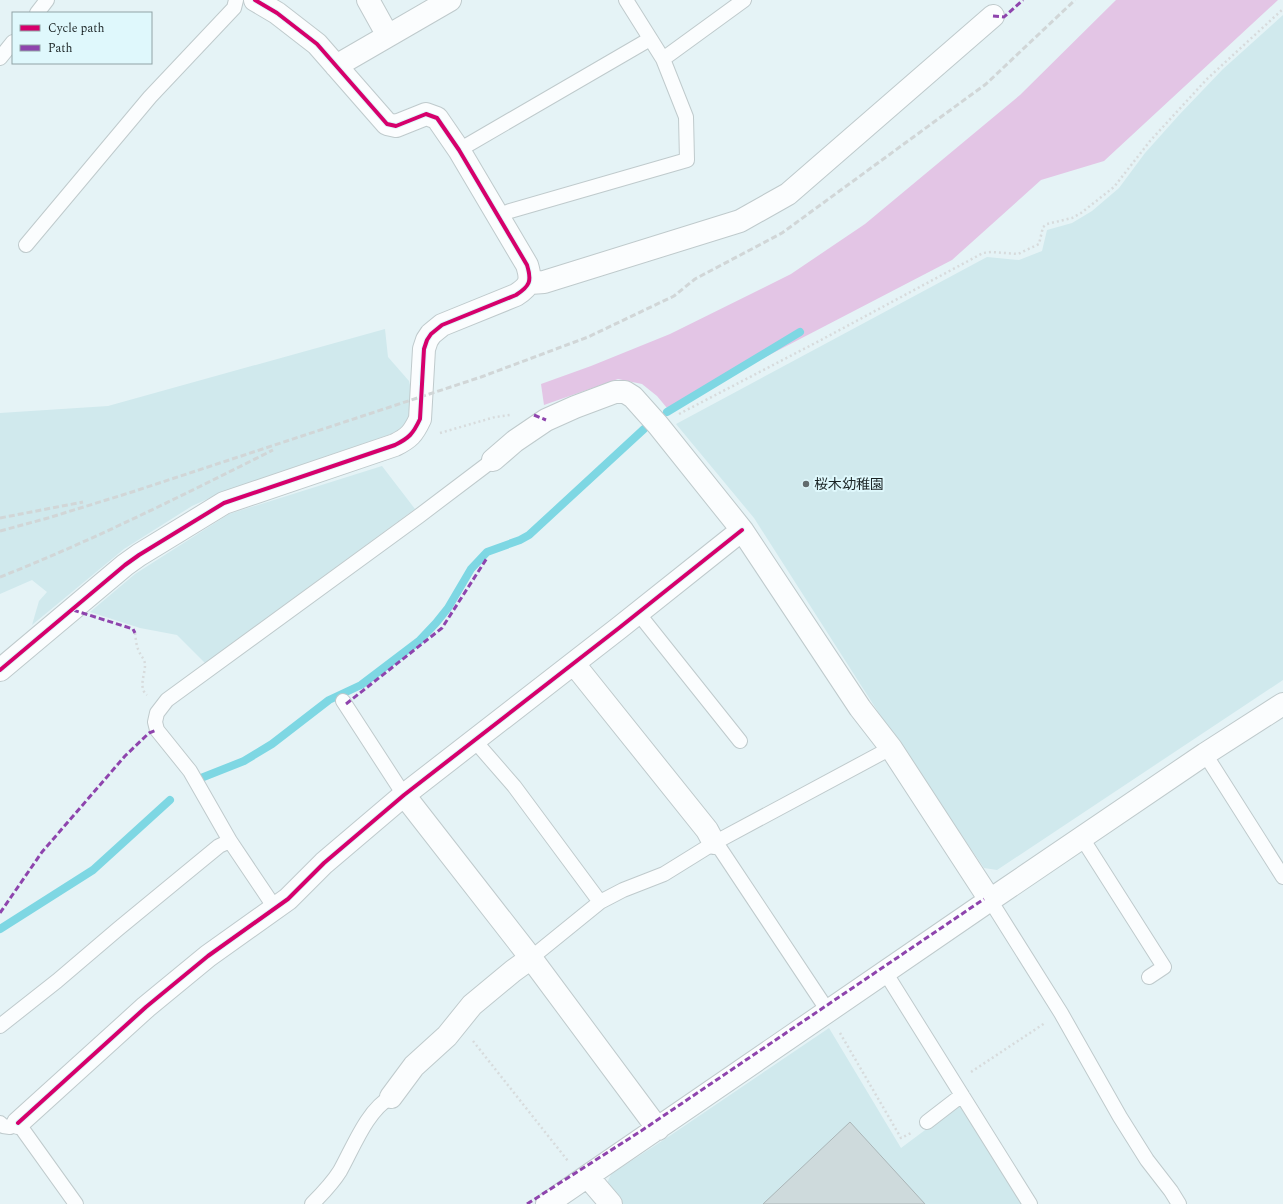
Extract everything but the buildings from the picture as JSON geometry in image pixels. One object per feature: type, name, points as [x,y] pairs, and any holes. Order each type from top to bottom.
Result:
[{"type":"street","points":[[0,670],[124,565],[224,504],[395,445],[409,438],[420,419],[424,349],[431,334],[442,325],[516,295],[524,290],[530,283],[530,274],[527,265],[458,150],[437,118],[426,114],[396,126],[387,124],[317,44],[277,13],[255,0]]},
{"type":"street","points":[[368,0],[388,36]]},
{"type":"street","points":[[336,66],[450,0]]},
{"type":"street","points":[[530,283],[544,282],[740,221],[788,194],[993,16]]},
{"type":"street","points":[[494,460],[515,441],[546,420],[615,392],[625,392],[633,397],[658,425],[742,530],[860,708],[891,748],[990,900]]},
{"type":"street","points":[[9,1123],[208,956],[240,931],[288,899],[357,834],[404,795],[574,664],[742,530]]},
{"type":"street","points":[[574,664],[706,830],[714,843]]},
{"type":"street","points":[[547,1204],[580,1172],[658,1129],[990,900],[1205,754],[1283,704]]},
{"type":"street","points":[[404,795],[531,958],[658,1129]]},
{"type":"street","points":[[391,1097],[414,1066],[447,1036],[472,1005],[531,958]]},
{"type":"street","points":[[580,1172],[611,1204]]},
{"type":"lane","points":[[37,12],[47,0]]},
{"type":"lane","points":[[26,245],[150,97],[234,8],[236,0]]},
{"type":"lane","points":[[498,216],[510,211],[687,160],[686,117],[663,59],[626,0]]},
{"type":"lane","points":[[663,59],[744,0]]},
{"type":"lane","points":[[458,150],[650,38]]},
{"type":"lane","points":[[0,58],[12,43]]},
{"type":"lane","points":[[275,908],[230,842],[190,772],[157,730],[155,722],[157,713],[167,700],[494,460]]},
{"type":"lane","points":[[638,613],[740,741]]},
{"type":"lane","points":[[343,701],[404,795]]},
{"type":"lane","points":[[474,740],[514,786],[600,902]]},
{"type":"lane","points":[[531,958],[600,902],[623,890],[664,874],[714,843],[891,748]]},
{"type":"lane","points":[[1205,754],[1283,877]]},
{"type":"lane","points":[[1082,838],[1164,967],[1149,977]]},
{"type":"lane","points":[[0,1026],[57,981],[219,846],[230,842]]},
{"type":"lane","points":[[714,843],[721,850],[828,1011]]},
{"type":"lane","points":[[990,900],[1061,1013],[1120,1117],[1147,1160],[1180,1204]]},
{"type":"lane","points":[[886,972],[953,1083],[1030,1204]]},
{"type":"lane","points":[[927,1122],[962,1095]]},
{"type":"lane","points":[[312,1204],[330,1185],[339,1172],[361,1130],[384,1100],[391,1097]]},
{"type":"lane","points":[[9,1123],[76,1204]]},
{"type":"path","points":[[658,425],[822,340],[983,253],[991,252],[1018,254],[1039,244],[1043,227],[1047,224],[1072,218],[1081,213],[1114,187],[1150,141],[1207,79],[1283,9]]},
{"type":"path","points":[[438,434],[495,417],[516,414]]},
{"type":"path","points":[[135,633],[139,652],[144,658],[145,666],[142,687],[144,693],[148,696],[167,700]]},
{"type":"path","points":[[828,1011],[901,1138],[927,1122]]},
{"type":"path","points":[[953,1083],[1061,1013]]},
{"type":"path","points":[[469,1036],[580,1172]]},
{"type":"shaded area","points":[[1116,0],[1278,0],[1104,161],[1041,180],[952,260],[667,408],[657,396],[642,384],[618,379],[544,405],[541,384],[591,366],[670,334],[791,274],[865,224],[1020,95]]},
{"type":"shaded area","points":[[1283,15],[1283,680],[997,870],[984,868],[880,715],[754,518],[676,424],[987,257],[1019,260],[1042,251],[1047,230],[1072,223],[1092,211],[1119,188],[1145,153],[1179,115],[1223,69]]},
{"type":"shaded area","points":[[385,329],[388,357],[409,381],[411,389],[408,420],[401,428],[391,434],[225,491],[192,506],[124,549],[32,625],[39,601],[47,592],[32,580],[0,594],[0,413],[108,406]]},
{"type":"shaded area","points":[[382,466],[415,509],[205,663],[177,635],[140,628],[90,612],[135,574],[229,514]]},
{"type":"shaded area","points":[[829,1028],[901,1148],[960,1104],[1023,1204],[622,1204],[606,1186],[611,1174]]},
{"type":"waterway","points":[[667,412],[800,332]]},
{"type":"waterway","points":[[201,778],[244,761],[272,744],[329,700],[361,685],[419,641],[448,608],[471,569],[487,552],[520,540],[529,535],[644,429]]},
{"type":"waterway","points":[[0,929],[93,870],[170,800]]},
{"type":"railway","points":[[0,531],[132,492],[481,377],[588,337],[674,296],[695,279],[782,233],[986,84],[1075,0]]},
{"type":"railway","points":[[0,577],[70,548],[273,450]]},
{"type":"railway","points":[[0,518],[83,502]]},
{"type":"marked path","points":[[993,16],[1004,17],[1023,0]]},
{"type":"marked path","points":[[534,415],[546,420]]},
{"type":"marked path","points":[[346,704],[442,628],[487,558]]},
{"type":"marked path","points":[[73,610],[133,629],[135,633]]},
{"type":"marked path","points":[[0,913],[42,852],[125,756],[149,733],[157,730]]},
{"type":"marked path","points":[[527,1204],[641,1131],[984,899]]},
{"type":"cycle path","points":[[0,670],[125,565],[224,503],[395,445],[407,438],[413,432],[420,419],[424,349],[431,334],[442,325],[516,295],[529,283],[527,265],[459,150],[437,118],[426,114],[396,126],[387,124],[317,44],[277,13],[255,0]]},
{"type":"cycle path","points":[[18,1123],[146,1007],[208,956],[288,899],[324,863],[404,795],[619,628],[742,530]]},
{"type":"place","name":"桜木幼稚園","points":[[806,484]]}]
